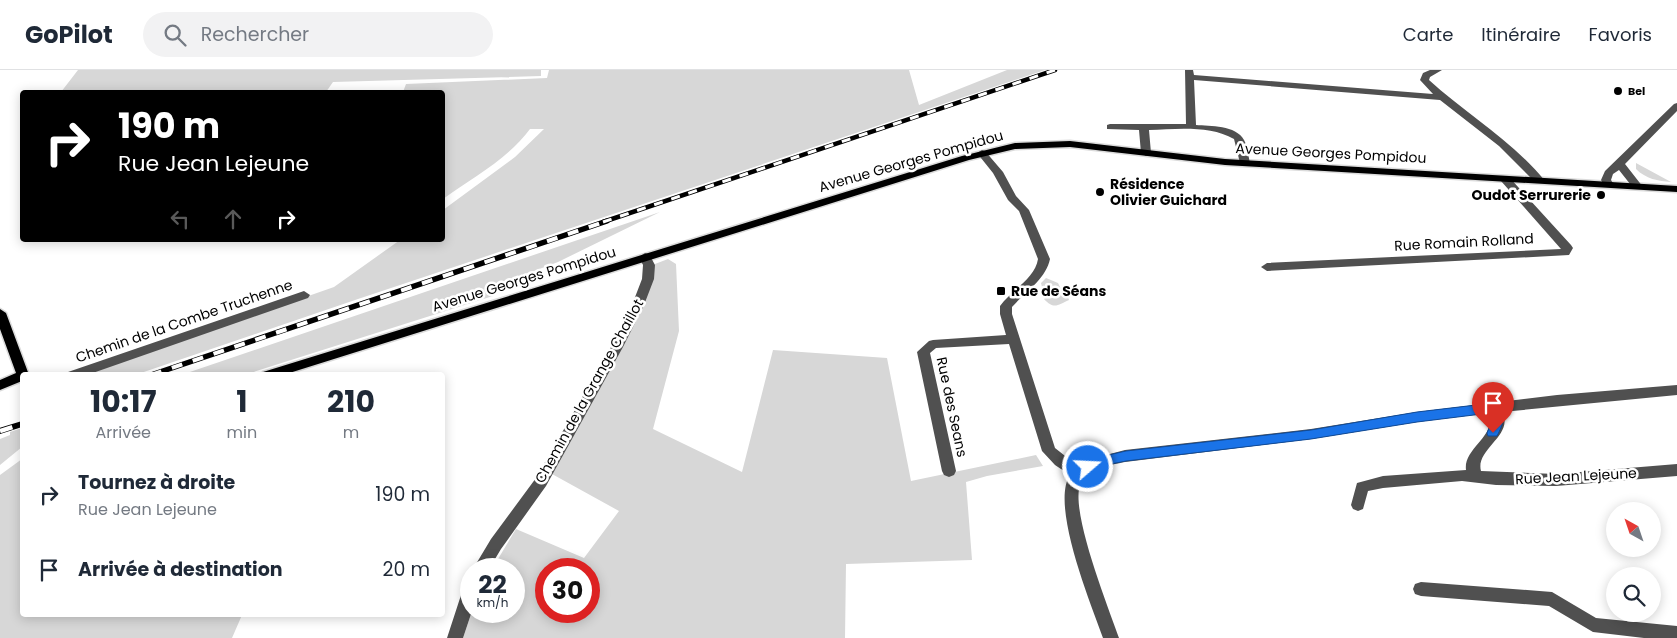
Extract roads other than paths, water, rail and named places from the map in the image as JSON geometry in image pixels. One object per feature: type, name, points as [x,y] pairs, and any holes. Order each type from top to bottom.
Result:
[{"type":"main road","name":"Avenue Georges Pompidou","points":[[278,372],[982,153],[1015,146],[1049,143],[1087,145],[1244,163],[1677,189]]},
{"type":"main road","points":[[0,313],[22,372]]},
{"type":"main road","points":[[0,385],[20,377]]},
{"type":"street","points":[[1438,70],[1426,75],[1424,80],[1442,97],[1502,144],[1540,181]]},
{"type":"street","points":[[1191,127],[1189,73],[1442,97]]},
{"type":"street","points":[[1609,185],[1606,176],[1677,106]]},
{"type":"street","points":[[1110,127],[1191,127],[1222,131],[1234,135],[1239,140],[1244,163]]},
{"type":"street","points":[[1144,127],[1146,153]]},
{"type":"street","points":[[982,153],[998,172],[1012,198],[1024,210],[1044,259],[1044,264],[1040,271],[1006,306],[1006,314],[1049,451],[1060,462],[1079,474]]},
{"type":"street","points":[[1620,164],[1638,187]]},
{"type":"street","name":"Rue Romain Rolland","points":[[1267,267],[1565,252],[1568,248],[1505,179]]},
{"type":"street","name":"Chemin de la Grange Chaillot","points":[[488,558],[506,529],[541,482],[617,347],[638,305],[648,279],[649,265],[645,257]]},
{"type":"street","name":"Chemin de la Combe Truchenne","points":[[82,372],[304,295]]},
{"type":"street","name":"Rue des Seans","points":[[949,471],[924,352],[933,344],[1013,338]]},
{"type":"street","points":[[1111,638],[1094,590],[1072,516],[1071,493],[1073,483],[1079,474],[1096,463],[1126,456],[1311,434],[1417,417],[1677,390]]},
{"type":"street","points":[[1475,475],[1474,460],[1497,424],[1498,416],[1493,408]]},
{"type":"street","name":"Rue Jean Lejeune","points":[[1358,505],[1362,487],[1409,479],[1475,475],[1496,479],[1556,480],[1677,470]]},
{"type":"street","points":[[1421,590],[1552,599],[1593,625],[1677,634]]},
{"type":"street","points":[[455,638],[460,623]]},
{"type":"railway","points":[[603,222],[1055,70]]},
{"type":"railway","points":[[160,372],[607,221]]},
{"type":"railway","points":[[0,431],[20,425]]},
{"type":"place","name":"Bel","points":[[1618,91]]},
{"type":"place","name":"Résidence Olivier Guichard","points":[[1100,192]]},
{"type":"place","name":"Oudot Serrurerie","points":[[1601,195]]},
{"type":"place","name":"Rue de Séans","points":[[1001,291]]}]
